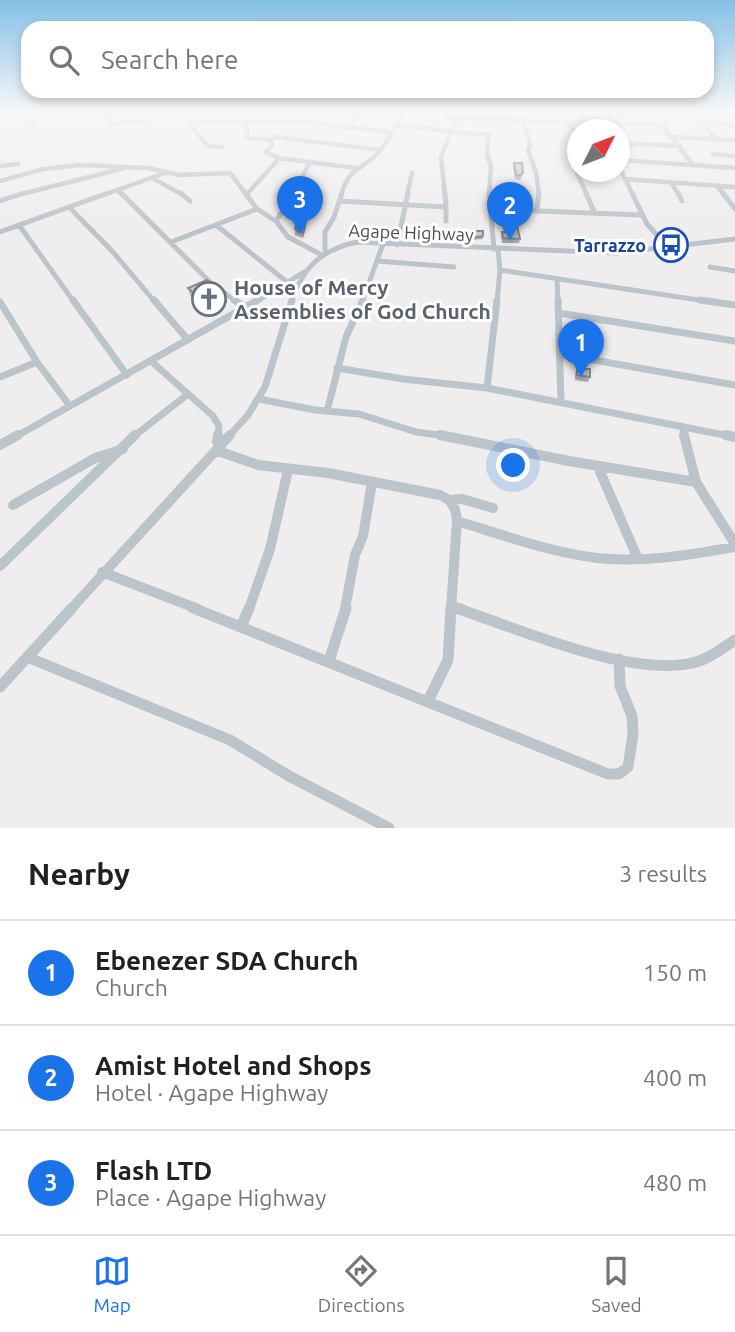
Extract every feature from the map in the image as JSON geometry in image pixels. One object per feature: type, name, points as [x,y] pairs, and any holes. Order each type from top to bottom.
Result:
[{"type":"street","points":[[268,150],[266,152],[278,158],[356,168]]},
{"type":"street","points":[[0,181],[60,166],[127,167],[165,173],[230,173],[257,209],[276,221],[288,237],[323,252],[325,232],[340,201],[343,186],[356,168],[380,150]]},
{"type":"street","points":[[443,150],[441,157],[446,221]]},
{"type":"street","points":[[487,150],[491,166],[488,183],[492,209],[491,235],[500,270],[487,388]]},
{"type":"street","points":[[528,150],[540,195],[537,211]]},
{"type":"street","points":[[682,150],[693,165]]},
{"type":"street","points":[[713,154],[735,156]]},
{"type":"street","points":[[246,195],[278,158]]},
{"type":"street","points":[[630,161],[735,168]]},
{"type":"street","points":[[0,166],[18,164]]},
{"type":"street","points":[[276,221],[309,164]]},
{"type":"street","points":[[0,201],[127,167]]},
{"type":"street","points":[[0,232],[165,173]]},
{"type":"street","points":[[397,245],[412,173]]},
{"type":"street","points":[[152,178],[176,189],[190,201]]},
{"type":"street","points":[[630,179],[735,187]]},
{"type":"street","points":[[581,182],[595,214]]},
{"type":"street","points":[[626,182],[650,230],[668,247]]},
{"type":"street","points":[[671,182],[682,201]]},
{"type":"street","points":[[717,186],[735,209]]},
{"type":"street","points":[[118,191],[213,285],[246,308]]},
{"type":"street","points":[[340,201],[446,207]]},
{"type":"street","points":[[69,207],[113,252],[188,340]]},
{"type":"street","points":[[171,242],[257,209]]},
{"type":"street","points":[[492,209],[641,215]]},
{"type":"street","points":[[19,225],[127,375]]},
{"type":"street","points":[[216,225],[287,282]]},
{"type":"street","name":"Agape Highway","points":[[306,270],[323,252],[348,243],[616,253],[735,239]]},
{"type":"street","points":[[327,411],[346,337],[383,244]]},
{"type":"street","points":[[377,261],[454,267]]},
{"type":"street","points":[[710,267],[735,271]]},
{"type":"street","points":[[0,446],[246,308],[306,270]]},
{"type":"street","points":[[0,687],[102,572],[220,449],[259,400],[269,377],[290,307],[306,270]]},
{"type":"street","points":[[500,270],[735,305]]},
{"type":"street","points":[[556,279],[561,401]]},
{"type":"street","points":[[0,302],[37,362],[70,406]]},
{"type":"street","points":[[559,313],[735,341]]},
{"type":"street","points":[[560,354],[735,385]]},
{"type":"street","points":[[151,361],[218,424],[220,449],[247,462],[323,473],[440,495],[450,500],[456,509],[457,521],[449,660],[428,701]]},
{"type":"street","points":[[0,377],[37,362]]},
{"type":"street","points":[[337,368],[561,401],[735,438]]},
{"type":"street","points":[[0,566],[150,421],[188,394]]},
{"type":"street","points":[[259,400],[359,414],[416,432],[456,437],[598,467],[696,482]]},
{"type":"street","points":[[457,521],[574,554],[617,559],[638,559],[735,546],[696,482],[682,426]]},
{"type":"street","points":[[13,505],[95,458],[123,449]]},
{"type":"street","points":[[598,467],[638,559]]},
{"type":"street","points":[[242,625],[263,576],[281,512],[288,470]]},
{"type":"street","points":[[329,661],[350,593],[372,483]]},
{"type":"street","points":[[450,500],[462,499],[494,508]]},
{"type":"street","points":[[102,572],[242,625],[608,774],[619,774],[628,767],[633,734],[632,716],[620,686],[619,659]]},
{"type":"street","points":[[452,606],[619,659],[667,666],[694,663],[735,640]]},
{"type":"street","points":[[27,657],[230,740],[289,776],[389,828]]},
{"type":"building","points":[[514,163],[522,163],[521,175],[516,175]]},
{"type":"building","points":[[297,221],[306,221],[303,233],[295,229]]},
{"type":"building","points":[[504,221],[516,221],[520,239],[503,238]]},
{"type":"building","points":[[471,231],[483,231],[483,236],[472,238]]},
{"type":"building","points":[[207,280],[225,292],[204,302],[188,288]]},
{"type":"building","points":[[577,369],[590,369],[590,377],[577,375]]},
{"type":"place","name":"Flash LTD","points":[[300,234]]},
{"type":"place","name":"Amist Hotel and Shops","points":[[510,240]]},
{"type":"place","name":"Tarrazzo","points":[[671,245]]},
{"type":"place","name":"House of Mercy Assemblies of God Church","points":[[209,299]]},
{"type":"place","name":"Ebenezer SDA Church","points":[[581,377]]}]
